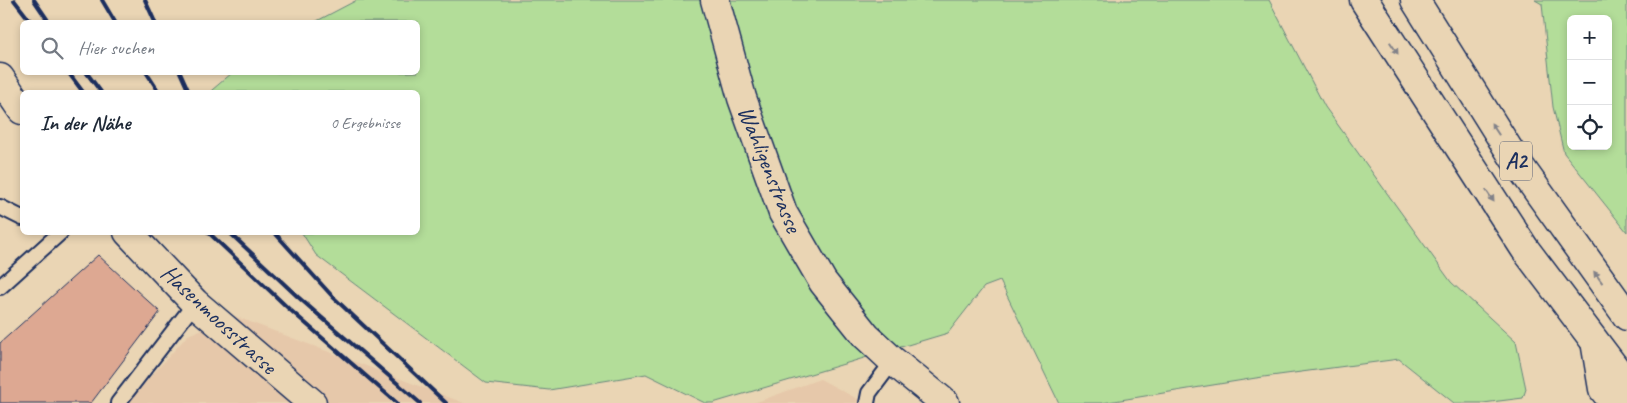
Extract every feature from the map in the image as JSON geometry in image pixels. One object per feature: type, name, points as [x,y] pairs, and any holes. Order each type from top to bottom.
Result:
[{"type":"main road","name":"Wahligenstrasse","points":[[715,0],[742,98],[783,213],[824,282],[866,336],[893,362],[945,403]]},
{"type":"main road","name":"A2","points":[[1364,0],[1525,249],[1596,345],[1615,392]]},
{"type":"main road","name":"A2","points":[[1415,0],[1514,158],[1627,316]]},
{"type":"main road","points":[[0,78],[20,107]]},
{"type":"main road","name":"Hasenmoosstrasse","points":[[131,235],[195,303],[312,403]]},
{"type":"lane","points":[[0,207],[20,217]]},
{"type":"lane","points":[[0,288],[55,235]]},
{"type":"lane","points":[[118,403],[195,303]]},
{"type":"lane","points":[[867,403],[869,393],[893,362]]},
{"type":"shaded area","points":[[234,316],[464,403],[127,403],[188,335]]},
{"type":"shaded area","points":[[820,379],[865,403],[754,403]]},
{"type":"green space","points":[[357,0],[1269,0],[1325,107],[1451,282],[1516,342],[1526,389],[1523,398],[1483,403],[1454,403],[1399,359],[1256,378],[1102,403],[1059,403],[1000,281],[984,287],[948,333],[713,403],[705,403],[646,374],[549,390],[486,383],[316,255],[303,235],[420,235],[420,90],[212,90],[230,75],[420,75],[420,20],[319,20]]},
{"type":"green space","points":[[1535,0],[1627,0],[1627,232],[1564,153],[1553,107],[1542,4]]},
{"type":"building","points":[[98,255],[160,312],[91,403],[0,403],[0,343]]},
{"type":"railway","points":[[14,0],[29,20]]},
{"type":"railway","points":[[34,0],[48,20]]},
{"type":"railway","points":[[102,0],[114,20]]},
{"type":"railway","points":[[145,0],[154,20]]},
{"type":"railway","points":[[70,75],[82,90]]},
{"type":"railway","points":[[88,75],[100,90]]},
{"type":"railway","points":[[148,75],[158,90]]},
{"type":"railway","points":[[181,75],[188,90]]},
{"type":"railway","points":[[211,235],[288,308],[397,403]]},
{"type":"railway","points":[[232,235],[298,297],[420,403]]},
{"type":"railway","points":[[277,235],[333,297],[446,403]]}]
